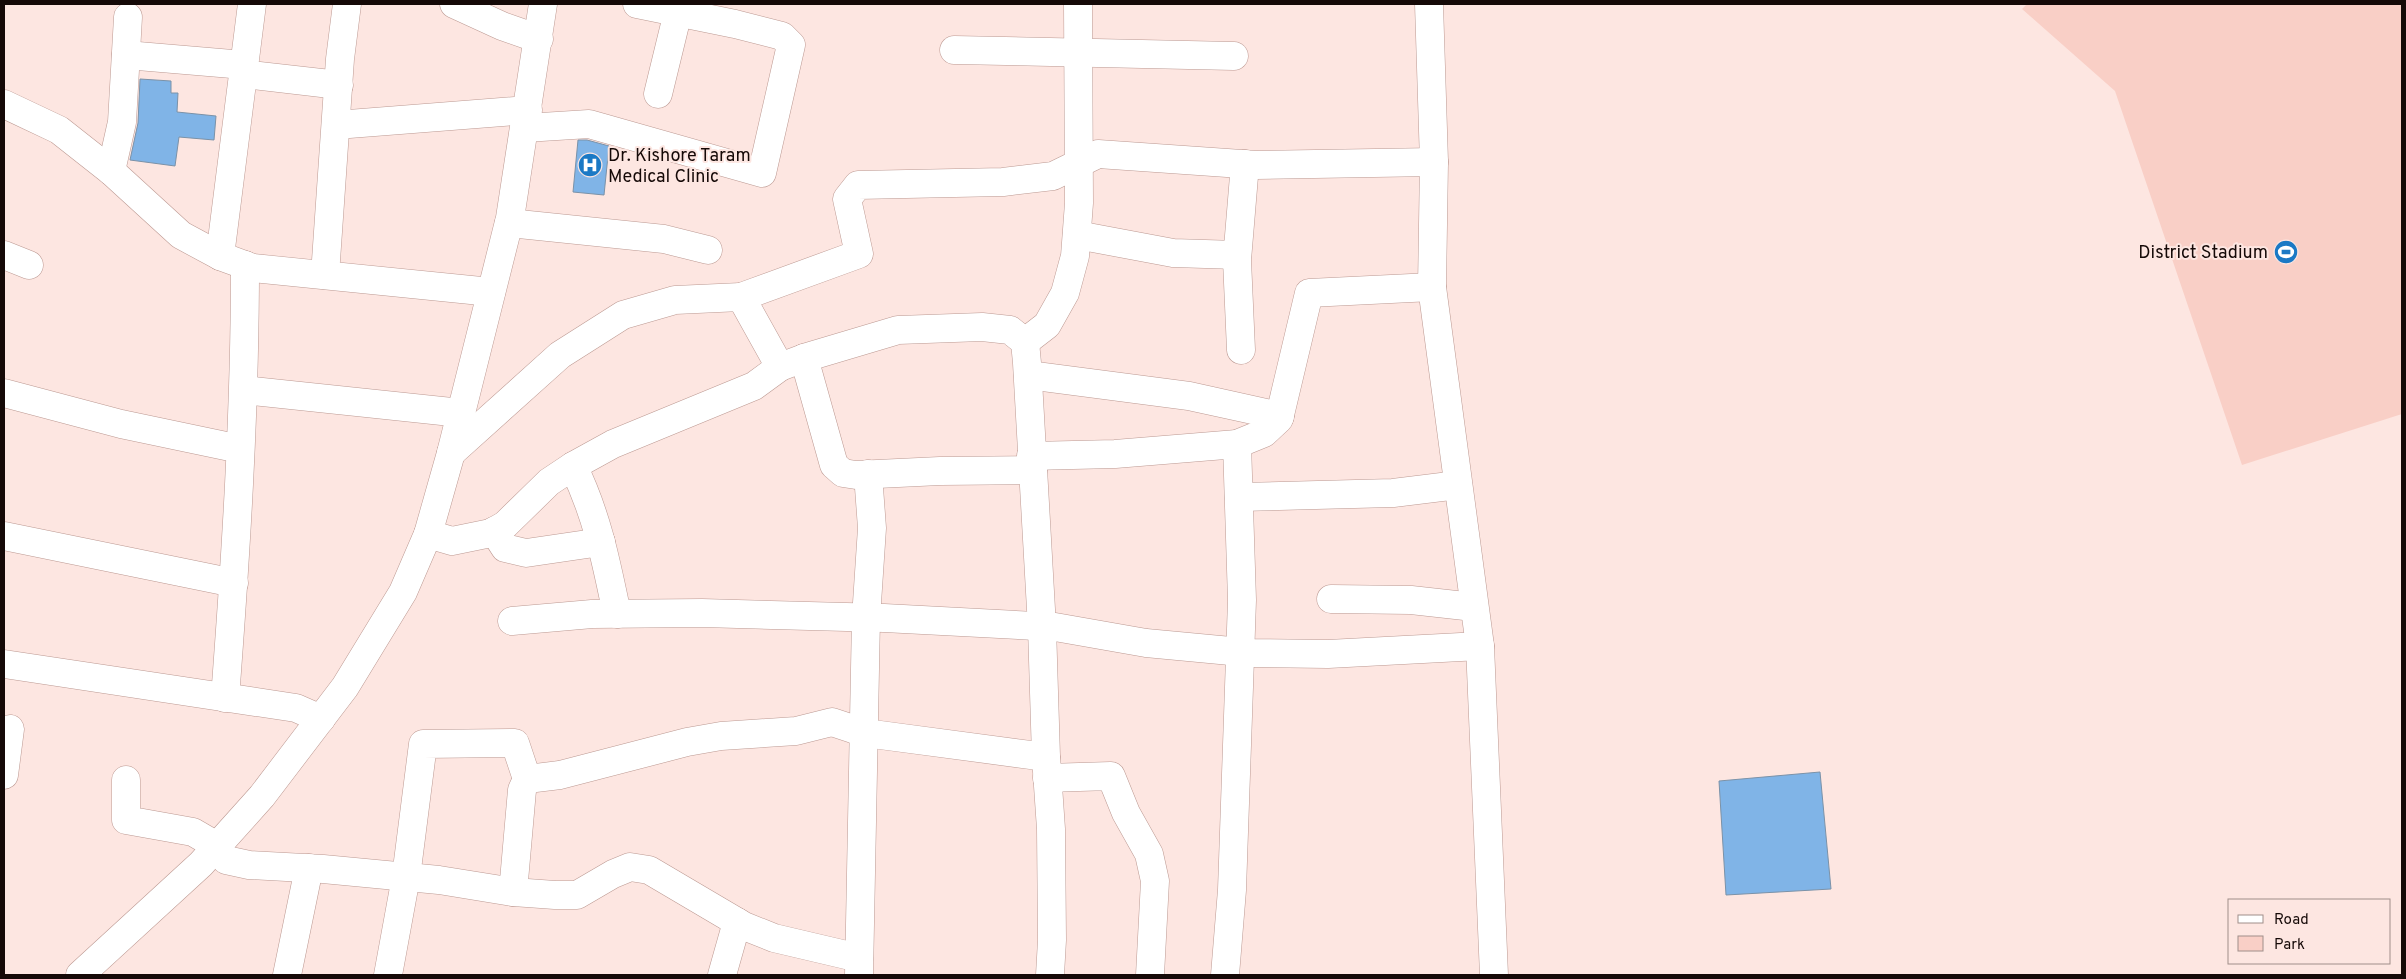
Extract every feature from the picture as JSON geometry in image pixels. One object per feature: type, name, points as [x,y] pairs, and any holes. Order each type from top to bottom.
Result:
[{"type":"street","points":[[225,698],[234,583],[244,390],[233,261],[244,70],[252,4]]},
{"type":"street","points":[[325,275],[338,85],[347,4]]},
{"type":"street","points":[[454,4],[539,39]]},
{"type":"street","points":[[80,975],[200,864],[262,796],[345,687],[403,592],[428,534],[451,453],[509,223],[544,4]]},
{"type":"street","points":[[336,125],[526,119],[589,124],[762,173],[791,45],[782,36],[637,4]]},
{"type":"street","points":[[1025,342],[1047,325],[1065,293],[1075,256],[1079,162],[1078,4]]},
{"type":"street","points":[[1429,4],[1434,162],[1432,287],[1480,646],[1494,975]]},
{"type":"street","points":[[658,94],[678,12]]},
{"type":"street","points":[[111,171],[122,122],[128,17]]},
{"type":"street","points":[[954,50],[1234,56]]},
{"type":"street","points":[[126,55],[244,70],[338,85]]},
{"type":"street","points":[[4,104],[59,130],[111,171],[180,235],[233,261],[253,268],[491,292]]},
{"type":"street","points":[[451,453],[560,355],[622,315],[675,300],[741,297],[859,254],[847,199],[858,185],[1002,182],[1053,176],[1098,154],[1245,164],[1434,162]]},
{"type":"street","points":[[1241,350],[1237,255],[1245,164]]},
{"type":"street","points":[[509,223],[664,239],[708,250]]},
{"type":"street","points":[[1077,235],[1173,253],[1237,255]]},
{"type":"street","points":[[4,255],[28,265]]},
{"type":"street","points":[[741,297],[792,362],[834,465],[842,473],[856,475],[1032,463],[1237,444],[1264,432],[1280,416],[1309,293],[1432,287]]},
{"type":"street","points":[[428,534],[452,541],[494,531],[505,525],[549,482],[573,466],[613,444],[754,386],[792,362],[898,330],[982,327],[1010,330],[1025,342],[1028,375],[1051,829],[1052,940],[1050,975]]},
{"type":"street","points":[[1028,375],[1190,396],[1280,416]]},
{"type":"street","points":[[244,390],[461,413]]},
{"type":"street","points":[[4,393],[121,424],[240,449]]},
{"type":"street","points":[[1225,975],[1232,890],[1242,600],[1237,444]]},
{"type":"street","points":[[573,466],[590,499],[617,614]]},
{"type":"street","points":[[126,780],[126,820],[193,832],[217,846],[226,860],[249,865],[309,868],[406,877],[514,892],[577,895],[613,874],[630,867],[649,870],[737,922],[774,938],[859,966],[866,618],[872,528],[868,474]]},
{"type":"street","points":[[1239,497],[1393,494],[1458,485]]},
{"type":"street","points":[[494,531],[505,548],[526,553],[601,542]]},
{"type":"street","points":[[4,536],[234,583]]},
{"type":"street","points":[[1331,599],[1411,600],[1474,607]]},
{"type":"street","points":[[512,621],[617,614],[702,613],[866,618],[1042,627],[1146,643],[1240,652],[1328,654],[1480,646]]},
{"type":"street","points":[[4,664],[296,708],[321,719]]},
{"type":"street","points":[[527,779],[560,775],[644,752],[721,736],[796,730],[832,722],[865,733],[1047,768],[1111,776],[1126,813],[1149,854],[1155,881],[1150,975]]},
{"type":"street","points":[[4,775],[10,729]]},
{"type":"street","points":[[388,975],[406,877],[423,744],[515,743],[527,779],[522,790],[514,892]]},
{"type":"street","points":[[287,975],[309,868]]},
{"type":"street","points":[[722,975],[737,922]]},
{"type":"green space","name":"District Stadium","points":[[2027,4],[2402,4],[2402,414],[2242,465],[2115,91],[2022,9]]},
{"type":"building","points":[[140,79],[171,81],[171,93],[178,93],[177,112],[216,116],[214,140],[179,137],[175,166],[130,160],[138,123]]},
{"type":"building","points":[[578,140],[587,140],[609,146],[604,195],[573,192]]},
{"type":"building","points":[[1820,772],[1831,889],[1726,895],[1719,781]]},
{"type":"place","name":"Dr. Kishore Taram Medical Clinic","points":[[590,165]]},
{"type":"place","name":"District Stadium","points":[[2286,252]]}]
